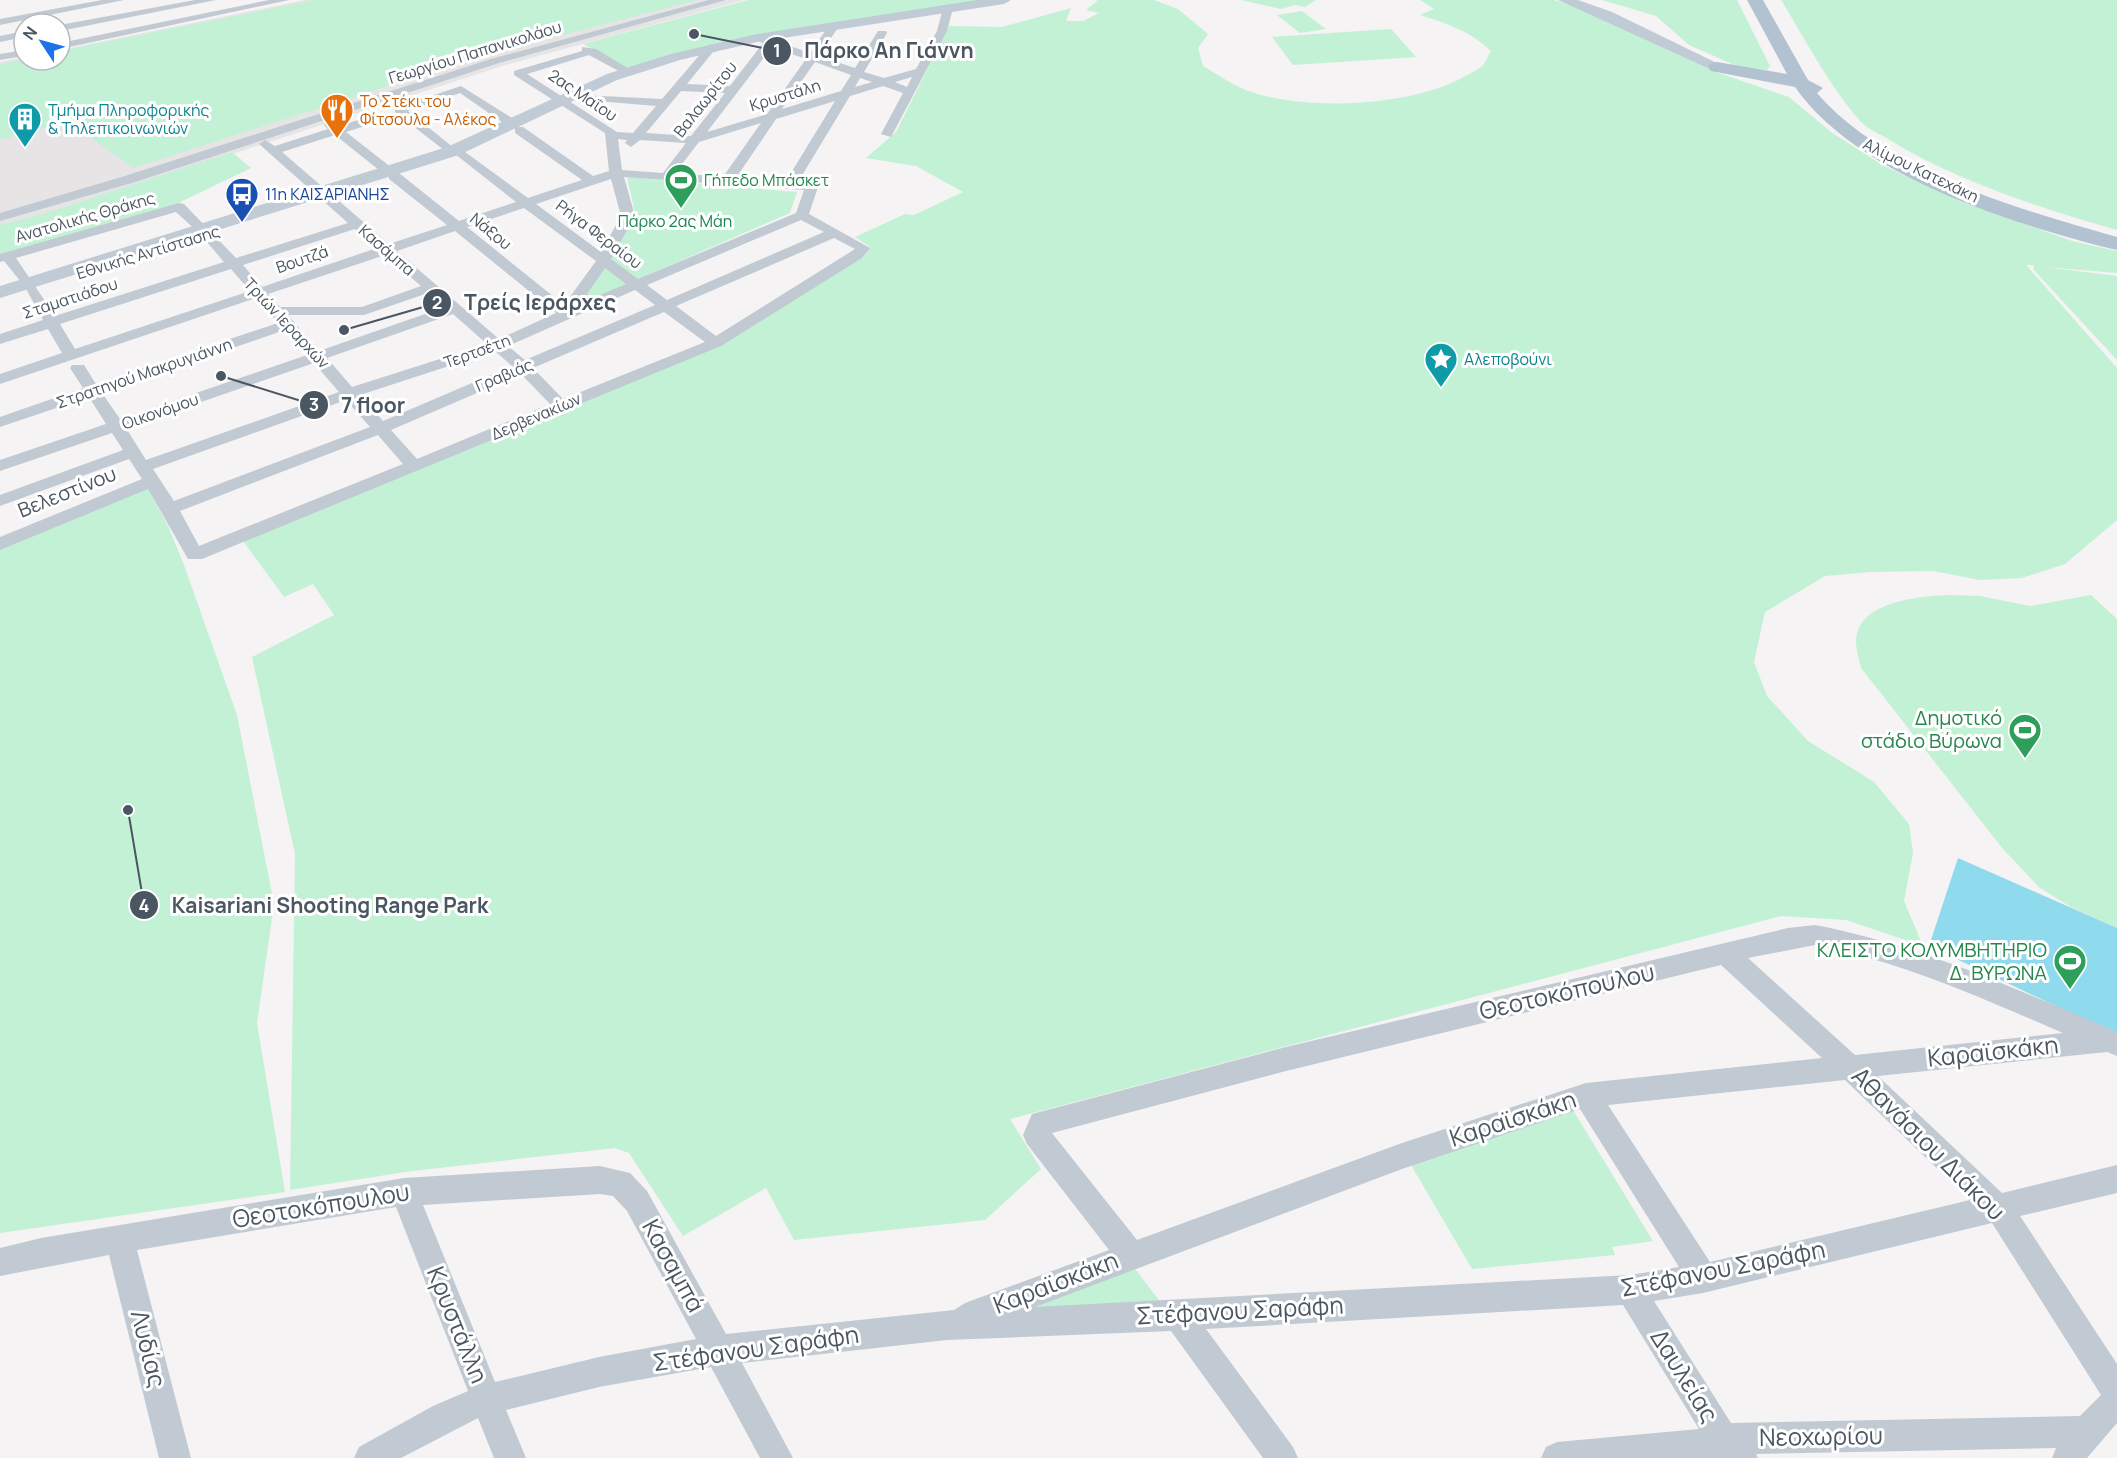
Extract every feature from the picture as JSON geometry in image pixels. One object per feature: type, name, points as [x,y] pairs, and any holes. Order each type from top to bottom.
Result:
[{"type":"main road","name":"Εθνικής Αντίστασης","points":[[0,292],[29,286],[457,153],[564,104],[612,77],[712,47],[764,40],[834,26],[887,26],[948,8],[1004,0]]},
{"type":"main road","points":[[1565,0],[1607,15],[1716,67],[1788,93],[1825,103]]},
{"type":"main road","name":"Αλίμου Κατεχάκη","points":[[1755,0],[1797,76],[1861,141],[1931,178],[2030,217],[2117,244]]},
{"type":"main road","points":[[1772,0],[1795,38]]},
{"type":"main road","points":[[1716,67],[1757,76],[1797,76]]},
{"type":"main road","name":"Αλίμου Κατεχάκη","points":[[1812,67],[1825,103],[1864,129],[1936,169],[2020,203],[2117,234]]},
{"type":"main road","name":"Εθνικής Αντίστασης","points":[[564,104],[586,97],[630,73]]},
{"type":"main road","name":"Εθνικής Αντίστασης","points":[[0,298],[29,286]]},
{"type":"street","points":[[60,0],[124,34]]},
{"type":"street","points":[[0,22],[119,0]]},
{"type":"street","points":[[72,26],[211,0]]},
{"type":"street","points":[[197,19],[210,13],[223,0]]},
{"type":"street","points":[[72,44],[284,0]]},
{"type":"street","name":"Γεωργίου Παπανικολάου","points":[[0,209],[141,168],[482,58],[702,0]]},
{"type":"street","name":"Γεωργίου Παπανικολάου","points":[[0,217],[130,179],[495,61],[721,0]]},
{"type":"street","points":[[0,12],[22,6]]},
{"type":"street","points":[[887,134],[942,31],[948,8]]},
{"type":"street","points":[[727,181],[834,26]]},
{"type":"street","points":[[790,185],[887,26]]},
{"type":"street","points":[[764,40],[911,92]]},
{"type":"street","name":"Βαλαωρίτου","points":[[666,177],[733,90],[764,40]]},
{"type":"street","points":[[712,47],[637,137],[616,168],[666,177],[812,187],[802,215],[834,233]]},
{"type":"street","name":"2ας Μαΐου","points":[[624,228],[628,216],[616,168],[611,131],[564,104],[518,73],[589,50],[630,73]]},
{"type":"street","name":"Κρυστάλη","points":[[611,135],[694,140],[920,71]]},
{"type":"street","points":[[678,87],[733,90]]},
{"type":"street","name":"Ρήγα Φεραίου","points":[[516,127],[461,89],[399,110],[526,202],[592,239],[604,259],[716,343]]},
{"type":"street","points":[[586,97],[665,103]]},
{"type":"street","points":[[338,131],[377,117]]},
{"type":"street","name":"Νάξου","points":[[324,121],[566,314]]},
{"type":"street","points":[[516,127],[590,180]]},
{"type":"street","name":"Κασάμπα","points":[[338,131],[269,148],[523,367],[560,405]]},
{"type":"street","name":"Βουτζά","points":[[0,379],[74,362],[258,294],[590,180],[616,168]]},
{"type":"street","name":"Τριών Ιεραρχών","points":[[179,207],[205,232],[258,294],[289,324],[415,467]]},
{"type":"street","name":"Ανατολικής Θράκης","points":[[3,257],[179,207]]},
{"type":"street","name":"Τερτσέτη","points":[[148,474],[350,393],[498,345],[636,284],[802,215]]},
{"type":"street","name":"Σταματιάδου","points":[[0,339],[357,224]]},
{"type":"street","points":[[592,239],[624,228]]},
{"type":"street","points":[[566,314],[624,228]]},
{"type":"street","name":"Δερβενακίων","points":[[170,509],[195,555],[716,343],[857,255],[863,248],[834,233]]},
{"type":"street","name":"Γραβιάς","points":[[170,509],[381,428],[664,304],[834,233]]},
{"type":"street","points":[[3,257],[29,286],[74,362],[170,509]]},
{"type":"street","points":[[276,311],[364,310],[431,287]]},
{"type":"street","name":"Οικονόμου","points":[[0,466],[455,309]]},
{"type":"street","name":"Στρατηγού Μακρυγιάννη","points":[[0,422],[289,324]]},
{"type":"street","points":[[0,501],[132,452]]},
{"type":"street","name":"Βελεστίνου","points":[[0,544],[148,474]]},
{"type":"street","name":"Θεοτοκόπουλου","points":[[1130,1255],[1036,1135],[1042,1123],[1286,1059],[1788,938],[1815,935],[1867,945],[1977,984],[2113,1042]]},
{"type":"street","name":"Αθανάσιου Διάκου","points":[[1726,954],[1851,1068],[1999,1209],[2117,1392]]},
{"type":"street","name":"Καραϊσκάκη","points":[[947,1324],[1402,1156],[1586,1095],[2113,1042]]},
{"type":"street","points":[[1586,1095],[1703,1278]]},
{"type":"street","name":"Στέφανου Σαράφη","points":[[370,1458],[444,1418],[487,1399],[599,1372],[718,1350],[947,1324],[1178,1316],[1630,1290],[1703,1278],[2117,1179]]},
{"type":"street","name":"Θεοτοκόπουλου","points":[[0,1262],[41,1252],[404,1192],[600,1180],[620,1183],[637,1202]]},
{"type":"street","name":"Κρυστάλλη","points":[[404,1192],[510,1458]]},
{"type":"street","name":"Κασαμπά","points":[[637,1202],[777,1458]]},
{"type":"street","name":"Λυδίας","points":[[120,1240],[175,1458]]},
{"type":"street","name":"Δαυλείας","points":[[1630,1290],[1733,1448]]},
{"type":"street","points":[[1178,1316],[1282,1458]]},
{"type":"street","points":[[2068,1458],[2087,1432],[2117,1401]]},
{"type":"street","name":"Νεοχωρίου","points":[[1557,1458],[2087,1432]]},
{"type":"shaded area","points":[[305,0],[744,0],[502,66],[41,216],[0,225],[0,62],[12,60],[12,72],[72,72],[72,48]]},
{"type":"green space","points":[[314,0],[697,0],[478,57],[133,168],[68,121],[0,140],[0,64],[12,62],[12,72],[72,72],[72,49]]},
{"type":"green space","points":[[748,0],[982,0],[759,35],[629,69],[583,44]]},
{"type":"green space","points":[[1098,0],[1154,0],[1178,9],[1208,34],[1198,48],[1203,66],[1239,87],[1290,101],[1351,103],[1412,95],[1439,88],[1483,65],[1491,51],[1467,33],[1420,15],[1434,9],[1420,0],[1554,0],[1578,7],[1716,72],[1789,97],[1831,132],[1882,165],[1965,203],[2072,241],[2117,251],[2117,273],[2045,267],[2117,276],[2117,360],[2033,269],[2034,265],[2026,265],[2117,368],[2117,520],[2065,564],[2022,578],[1980,580],[1933,571],[1870,572],[1825,576],[1765,612],[1754,662],[1767,696],[1808,741],[1874,782],[1909,824],[1913,853],[1904,901],[1923,946],[1846,920],[1781,916],[1010,1119],[1041,1169],[985,1220],[794,1240],[766,1188],[683,1236],[629,1153],[615,1148],[412,1171],[290,1190],[295,854],[252,657],[334,615],[313,584],[284,597],[243,541],[717,347],[864,256],[870,247],[855,237],[905,214],[914,215],[963,192],[916,166],[866,158],[896,132],[949,26],[1002,27],[1071,8],[1066,21],[1083,21],[1099,13],[1086,10]]},
{"type":"green space","points":[[1241,0],[1316,0],[1305,7],[1295,5],[1281,9]]},
{"type":"green space","points":[[1602,0],[1737,0],[1770,66],[1767,70],[1739,67],[1689,45],[1656,16]]},
{"type":"green space","points":[[1781,0],[2117,0],[2117,230],[1999,192],[1941,168],[1867,127],[1849,108]]},
{"type":"green space","points":[[1302,11],[1326,29],[1300,33],[1277,15]]},
{"type":"green space","points":[[1391,29],[1416,57],[1293,65],[1272,37]]},
{"type":"green space","points":[[232,152],[251,168],[170,207],[0,257],[0,225],[46,213]]},
{"type":"green space","name":"Πάρκο 2ας Μάη","points":[[627,177],[797,192],[790,213],[588,301],[582,294],[636,217]]},
{"type":"green space","points":[[147,487],[168,526],[184,565],[237,715],[274,904],[257,1023],[285,1192],[0,1233],[0,548]]},
{"type":"green space","name":"Δημοτικό στάδιο Βύρωνα","points":[[1951,595],[1980,596],[2030,606],[2091,595],[2117,619],[2117,928],[2071,907],[2040,888],[2003,849],[1861,668],[1857,635],[1864,621],[1873,612],[1898,602]]},
{"type":"green space","points":[[1571,1107],[1653,1241],[1612,1247],[1615,1255],[1472,1269],[1411,1165]]},
{"type":"green space","points":[[1132,1265],[1162,1304],[1037,1314],[1035,1300]]},
{"type":"water","name":"ΚΛΕΙΣΤΟ ΚΟΛΥΜΒΗΤΗΡΙΟ Δ. ΒΥΡΩΝΑ","points":[[1958,858],[2117,928],[2117,1035],[1929,946]]},
{"type":"place","name":"Πάρκο Αη Γιάννη","points":[[694,34]]},
{"type":"place","name":"Το Στέκι του Φίτσουλα - Αλέκος","points":[[337,139]]},
{"type":"place","name":"Τμήμα Πληροφορικής & Τηλεπικοινωνιών","points":[[25,148]]},
{"type":"place","name":"Γήπεδο Μπάσκετ","points":[[681,209]]},
{"type":"place","name":"11η ΚΑΙΣΑΡΙΑΝΗΣ","points":[[242,223]]},
{"type":"place","name":"Τρείς Ιεράρχες","points":[[344,330]]},
{"type":"place","name":"7 floor","points":[[221,376]]},
{"type":"place","name":"Αλεποβούνι","points":[[1441,388]]},
{"type":"place","name":"Δημοτικό στάδιο Βύρωνα","points":[[2025,759]]},
{"type":"place","name":"Kaisariani Shooting Range Park","points":[[128,810]]},
{"type":"place","name":"ΚΛΕΙΣΤΟ ΚΟΛΥΜΒΗΤΗΡΙΟ Δ. ΒΥΡΩΝΑ","points":[[2070,990]]}]
